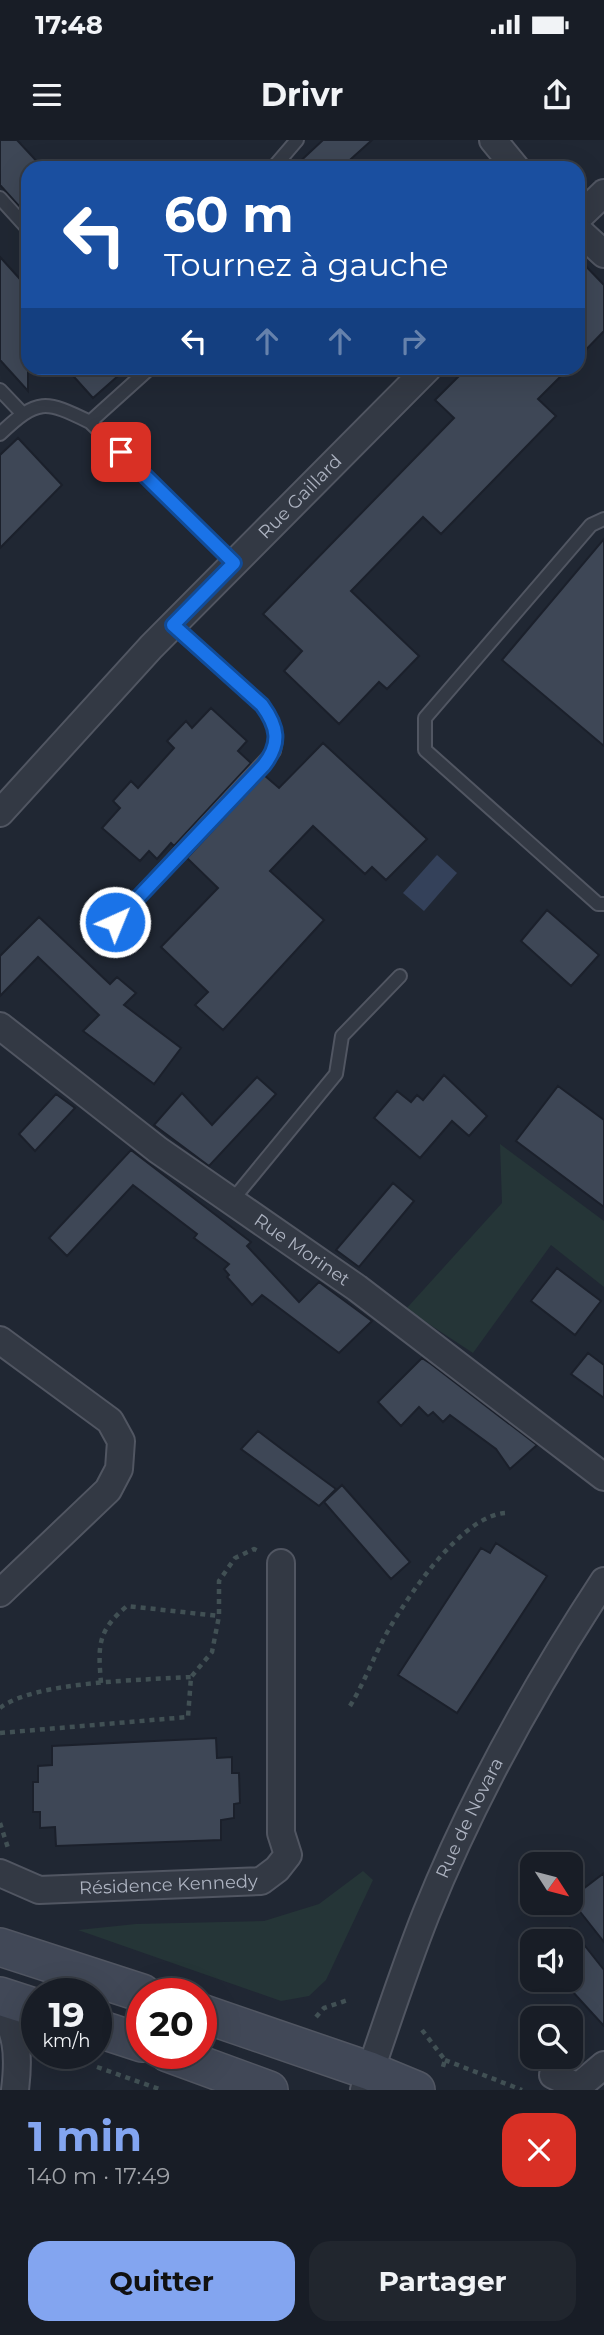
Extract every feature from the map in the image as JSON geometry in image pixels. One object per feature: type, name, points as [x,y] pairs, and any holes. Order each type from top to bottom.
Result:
[{"type":"main road","points":[[0,1947],[126,1988]]},
{"type":"main road","points":[[0,1997],[21,2003]]},
{"type":"main road","points":[[217,2019],[367,2080],[427,2085]]},
{"type":"main road","points":[[212,2069],[269,2090]]},
{"type":"street","points":[[493,140],[510,161]]},
{"type":"street","points":[[585,211],[604,193]]},
{"type":"street","points":[[585,236],[604,254]]},
{"type":"street","name":"Rue Gaillard","points":[[0,813],[173,625],[421,375]]},
{"type":"street","name":"Rue Morinet","points":[[0,1026],[98,1105],[230,1203],[357,1288],[604,1477]]},
{"type":"street","points":[[0,1340],[110,1421],[121,1441],[119,1469],[108,1490],[0,1593]]},
{"type":"street","name":"Résidence Kennedy","points":[[0,1873],[39,1890],[261,1881],[277,1869],[288,1856],[281,1833],[281,1563]]},
{"type":"street","name":"Rue de Novara","points":[[367,2080],[426,1913],[486,1783],[530,1699],[604,1581]]},
{"type":"street","points":[[0,1997],[13,2029],[19,2055],[15,2090]]},
{"type":"street","points":[[553,2076],[578,2087],[604,2065]]},
{"type":"lane","points":[[279,161],[298,140]]},
{"type":"lane","points":[[0,198],[21,221]]},
{"type":"lane","points":[[90,422],[142,375]]},
{"type":"lane","points":[[0,390],[22,413]]},
{"type":"lane","points":[[0,434],[27,409],[55,405],[90,422],[234,563]]},
{"type":"lane","points":[[604,519],[591,525],[425,718],[425,750],[598,904],[604,904]]},
{"type":"lane","points":[[115,922],[274,751],[277,736],[273,721],[262,705],[173,625]]},
{"type":"lane","points":[[230,1203],[336,1074],[342,1036],[400,976]]},
{"type":"path","points":[[350,1706],[390,1626],[420,1582],[456,1541],[491,1514],[505,1513]]},
{"type":"path","points":[[0,1733],[188,1717],[191,1677],[212,1652],[219,1616],[219,1581],[235,1558],[254,1549],[281,1563]]},
{"type":"path","points":[[101,1683],[98,1648],[108,1622],[127,1606],[219,1616]]},
{"type":"path","points":[[0,1708],[10,1700],[101,1683],[191,1677]]},
{"type":"path","points":[[422,2030],[445,2060],[522,2090]]},
{"type":"path","points":[[427,2085],[445,2060]]},
{"type":"path","points":[[104,2069],[162,2090]]},
{"type":"shaded area","points":[[500,1144],[604,1221],[604,1287],[551,1245],[473,1353],[406,1309],[502,1203]]},
{"type":"shaded area","points":[[363,1871],[373,1880],[326,1980],[309,1996],[281,2001],[78,1930],[136,1924],[264,1921],[319,1904]]},
{"type":"water","points":[[437,855],[457,873],[424,911],[403,893]]},
{"type":"building","points":[[0,140],[17,140],[36,161],[21,161],[21,208],[0,185]]},
{"type":"building","points":[[323,140],[372,140],[349,161],[300,161]]},
{"type":"building","points":[[0,257],[21,280],[21,375],[28,375],[28,391],[0,360]]},
{"type":"building","points":[[585,265],[604,285],[604,331],[585,351]]},
{"type":"building","points":[[72,375],[119,375],[93,398]]},
{"type":"building","points":[[460,375],[562,375],[538,399],[556,416],[441,534],[423,517],[351,591],[419,656],[387,689],[379,682],[339,724],[284,671],[302,651],[263,614],[454,418],[435,400]]},
{"type":"building","points":[[18,438],[62,485],[0,548],[0,455]]},
{"type":"building","points":[[604,539],[604,746],[502,660]]},
{"type":"building","points":[[211,708],[247,741],[238,751],[251,763],[174,846],[171,843],[157,859],[149,851],[140,861],[102,828],[120,808],[113,801],[131,781],[138,788],[174,748],[167,741],[186,721],[192,728]]},
{"type":"building","points":[[323,743],[427,839],[386,880],[372,867],[365,874],[313,826],[270,871],[324,920],[223,1030],[195,1005],[208,992],[161,947],[218,888],[187,858],[264,775],[279,788]]},
{"type":"building","points":[[547,910],[599,955],[571,986],[521,941]]},
{"type":"building","points":[[39,917],[110,984],[117,977],[136,993],[124,1005],[181,1048],[154,1084],[83,1031],[99,1015],[38,957],[0,996],[0,956]]},
{"type":"building","points":[[444,1075],[487,1116],[469,1136],[452,1121],[420,1158],[374,1118],[397,1091],[411,1102],[417,1095],[423,1100]]},
{"type":"building","points":[[257,1077],[276,1094],[209,1166],[154,1125],[182,1093],[212,1125]]},
{"type":"building","points":[[558,1086],[604,1120],[604,1207],[516,1141]]},
{"type":"building","points":[[56,1094],[75,1108],[35,1151],[19,1134]]},
{"type":"building","points":[[131,1150],[251,1242],[247,1246],[299,1302],[319,1282],[372,1321],[339,1353],[262,1295],[252,1305],[227,1277],[229,1275],[224,1269],[229,1264],[194,1238],[197,1234],[133,1185],[67,1256],[49,1238]]},
{"type":"building","points":[[393,1183],[414,1201],[359,1267],[336,1250]]},
{"type":"building","points":[[557,1268],[601,1301],[575,1335],[531,1301]]},
{"type":"building","points":[[588,1353],[604,1365],[604,1398],[571,1374]]},
{"type":"building","points":[[422,1358],[537,1445],[510,1469],[496,1449],[450,1415],[443,1422],[433,1412],[428,1416],[419,1407],[401,1426],[378,1402]]},
{"type":"building","points":[[258,1431],[336,1489],[319,1506],[241,1449]]},
{"type":"building","points":[[342,1485],[410,1562],[391,1579],[324,1502]]},
{"type":"building","points":[[496,1543],[547,1576],[457,1713],[398,1675],[481,1548],[490,1553]]},
{"type":"building","points":[[216,1738],[217,1758],[232,1757],[232,1773],[239,1773],[240,1803],[234,1804],[234,1818],[221,1820],[221,1840],[56,1846],[55,1827],[40,1828],[40,1812],[33,1812],[33,1782],[38,1782],[38,1766],[52,1765],[52,1746]]},
{"type":"building","points":[[604,1873],[604,1942],[583,1915],[583,1889]]},
{"type":"building","points":[[583,1943],[604,1970],[604,2026],[573,1992],[583,1992]]},
{"type":"route","points":[[115,922],[264,765],[274,751],[277,736],[273,721],[262,705],[173,625],[234,563],[121,452]]}]
